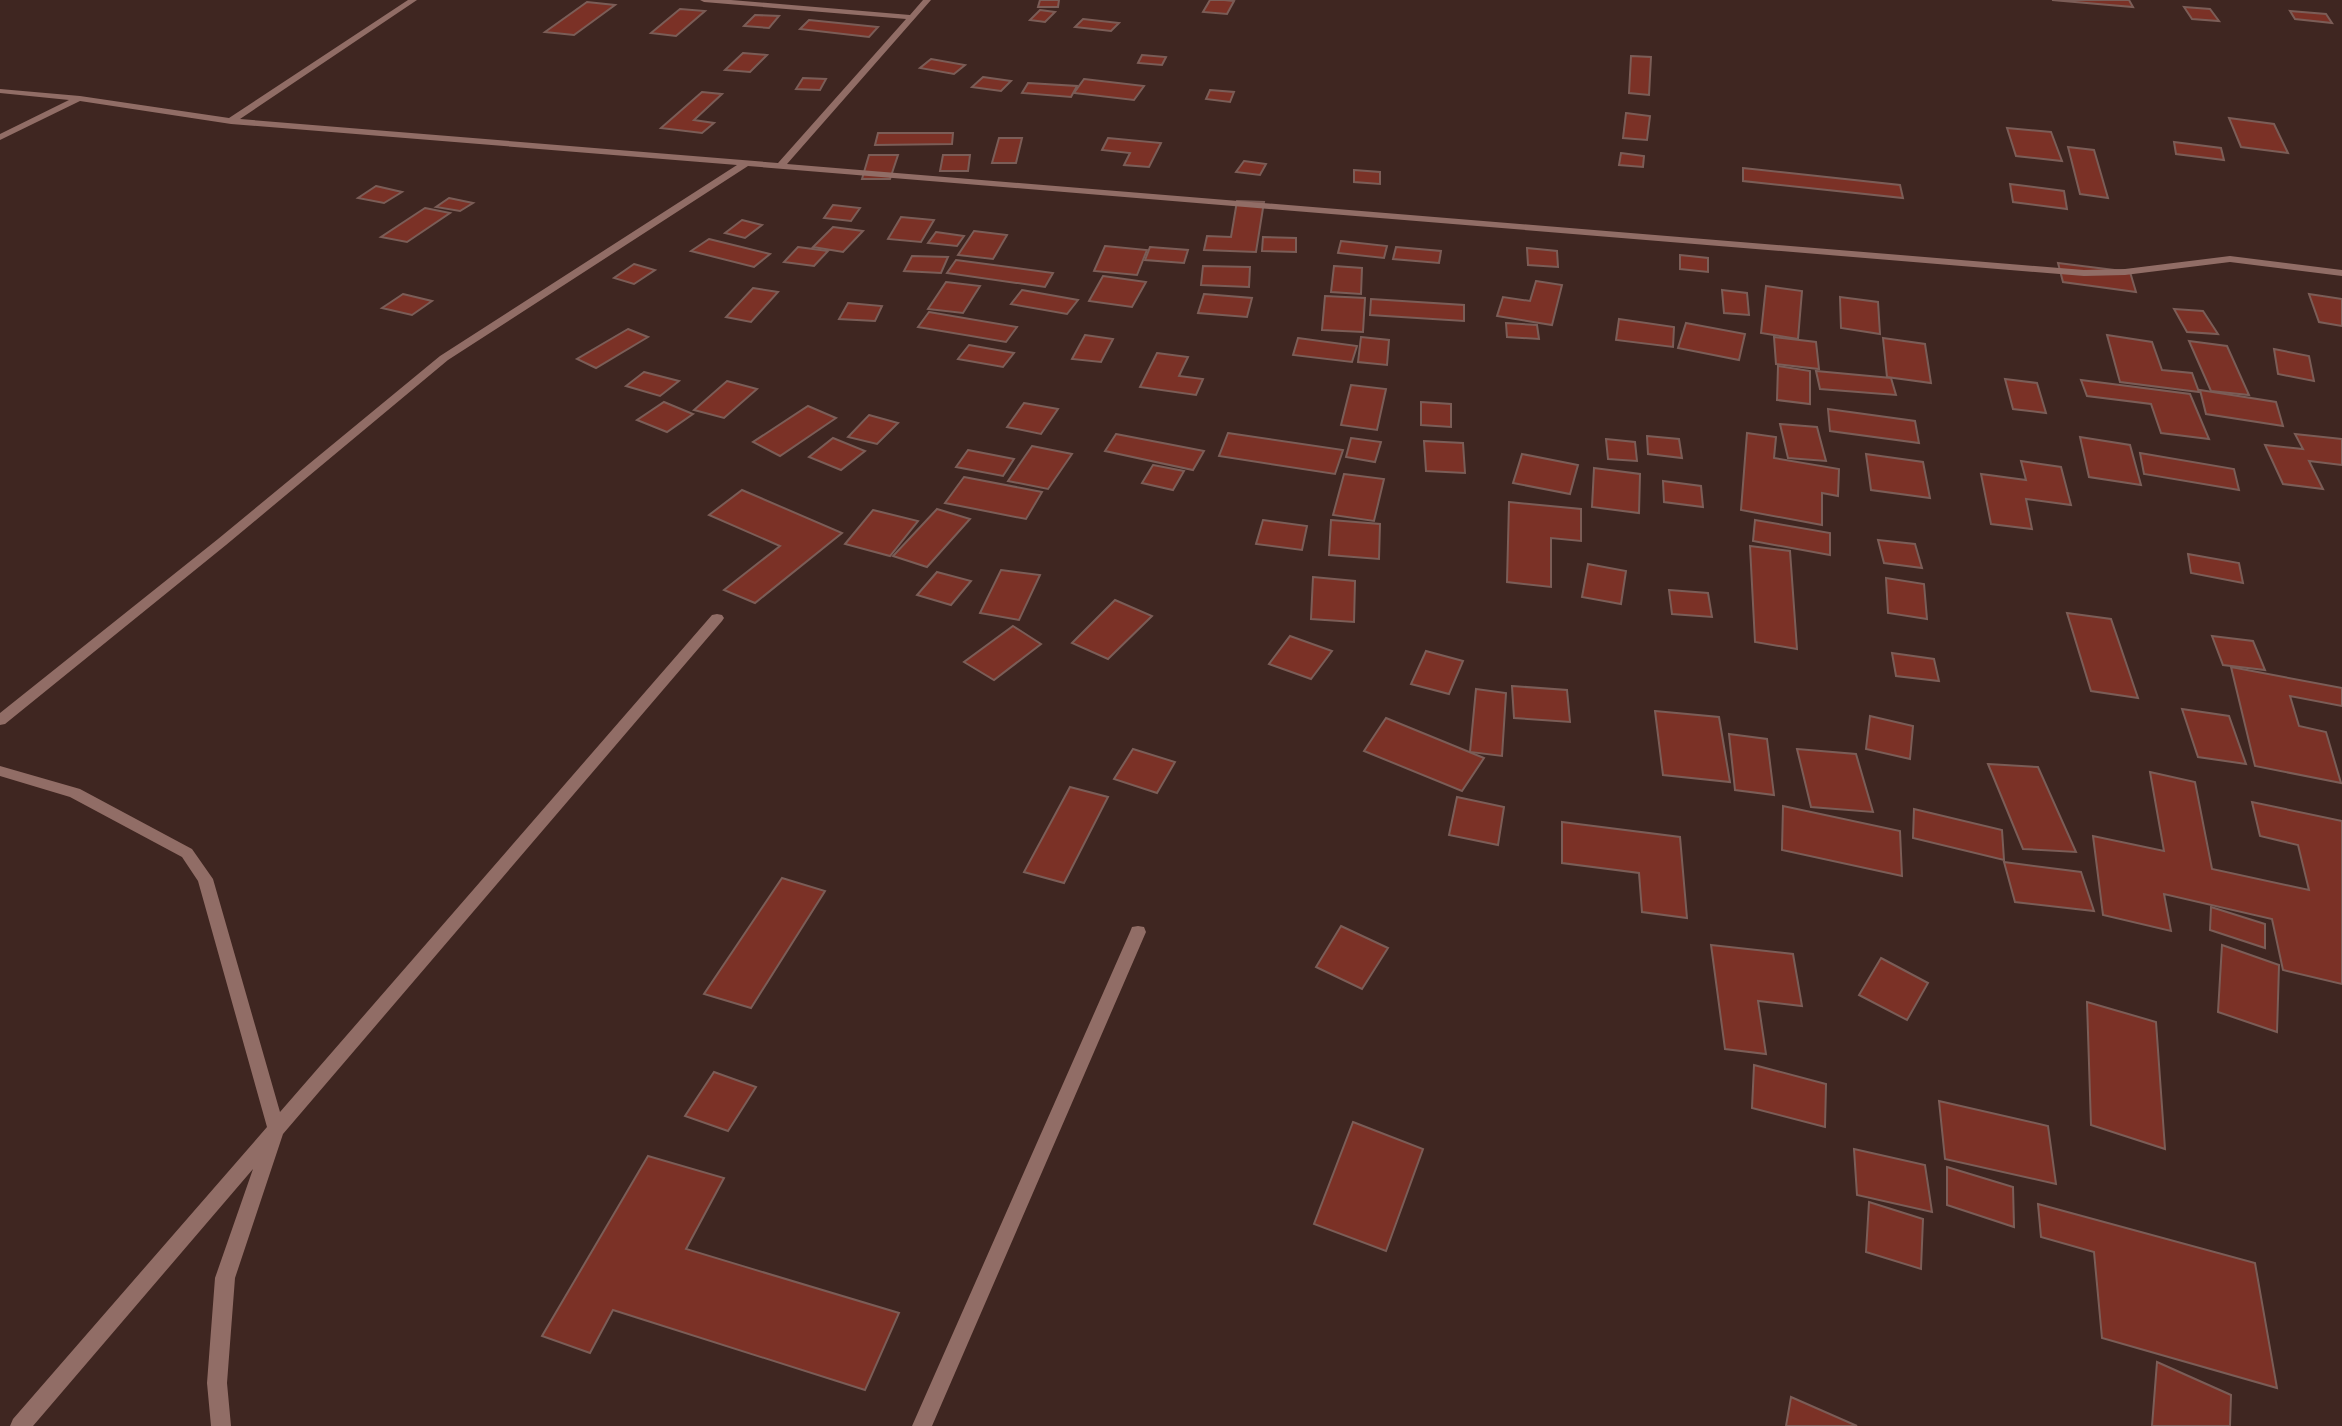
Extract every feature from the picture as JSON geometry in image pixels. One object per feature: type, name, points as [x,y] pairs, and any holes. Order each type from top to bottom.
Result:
[{"type":"street","points":[[231,121],[413,0]]},
{"type":"street","points":[[704,0],[912,17]]},
{"type":"street","points":[[779,167],[927,0]]},
{"type":"street","points":[[0,90],[231,121],[2084,273],[2126,272],[2230,259],[2342,273]]},
{"type":"street","points":[[0,137],[79,99]]},
{"type":"street","points":[[0,720],[222,542],[444,358],[745,164]]},
{"type":"street","points":[[20,1426],[717,618]]},
{"type":"street","points":[[0,771],[75,793],[187,853],[205,879],[276,1129],[225,1278],[217,1383],[221,1426]]},
{"type":"street","points":[[922,1426],[1138,932]]},
{"type":"building","points":[[1040,0],[1059,0],[1058,7],[1038,7]]},
{"type":"building","points":[[1210,0],[1234,1],[1227,14],[1203,12]]},
{"type":"building","points":[[2052,0],[2129,0],[2133,7]]},
{"type":"building","points":[[587,2],[615,5],[574,35],[545,32]]},
{"type":"building","points":[[2184,7],[2210,9],[2219,21],[2192,19]]},
{"type":"building","points":[[680,9],[705,11],[676,36],[651,33]]},
{"type":"building","points":[[1040,10],[1055,12],[1045,22],[1030,20]]},
{"type":"building","points":[[2290,11],[2326,14],[2332,23],[2295,19]]},
{"type":"building","points":[[755,15],[779,16],[769,28],[744,26]]},
{"type":"building","points":[[1083,19],[1119,23],[1111,31],[1075,27]]},
{"type":"building","points":[[809,20],[878,27],[869,37],[800,29]]},
{"type":"building","points":[[743,53],[767,55],[750,72],[725,70]]},
{"type":"building","points":[[1142,55],[1166,57],[1162,65],[1138,63]]},
{"type":"building","points":[[1631,56],[1651,57],[1649,95],[1629,93]]},
{"type":"building","points":[[931,59],[965,65],[954,74],[920,68]]},
{"type":"building","points":[[983,77],[1011,81],[1001,91],[972,87]]},
{"type":"building","points":[[803,78],[826,79],[820,90],[796,89]]},
{"type":"building","points":[[1084,79],[1144,86],[1134,100],[1074,93]]},
{"type":"building","points":[[1028,83],[1077,86],[1071,97],[1022,93]]},
{"type":"building","points":[[1210,90],[1234,92],[1230,102],[1206,99]]},
{"type":"building","points":[[702,92],[722,94],[694,120],[714,123],[702,133],[661,128]]},
{"type":"building","points":[[1626,113],[1650,116],[1647,140],[1623,138]]},
{"type":"building","points":[[2229,118],[2274,124],[2288,153],[2241,147]]},
{"type":"building","points":[[2007,128],[2051,132],[2062,161],[2016,156]]},
{"type":"building","points":[[878,133],[953,133],[952,144],[875,145]]},
{"type":"building","points":[[999,138],[1022,138],[1016,163],[992,163]]},
{"type":"building","points":[[1108,138],[1161,143],[1149,167],[1124,165],[1130,153],[1102,150]]},
{"type":"building","points":[[2174,142],[2221,148],[2224,160],[2176,154]]},
{"type":"building","points":[[2068,147],[2094,150],[2108,198],[2080,194]]},
{"type":"building","points":[[1621,153],[1644,156],[1643,167],[1619,165]]},
{"type":"building","points":[[869,155],[898,155],[890,179],[862,179]]},
{"type":"building","points":[[943,155],[970,155],[968,171],[940,171]]},
{"type":"building","points":[[1244,161],[1266,164],[1260,175],[1236,172]]},
{"type":"building","points":[[1743,168],[1900,185],[1903,198],[1743,181]]},
{"type":"building","points":[[1354,170],[1380,172],[1380,184],[1354,182]]},
{"type":"building","points":[[2010,184],[2064,191],[2067,209],[2013,202]]},
{"type":"building","points":[[376,186],[402,192],[384,203],[358,198]]},
{"type":"building","points":[[449,198],[473,203],[460,211],[436,207]]},
{"type":"building","points":[[1237,201],[1264,202],[1256,252],[1204,250],[1207,236],[1231,237]]},
{"type":"building","points":[[833,205],[860,208],[851,221],[824,218]]},
{"type":"building","points":[[425,208],[450,213],[407,242],[381,237]]},
{"type":"building","points":[[901,217],[934,220],[921,242],[888,239]]},
{"type":"building","points":[[742,220],[762,225],[745,238],[725,233]]},
{"type":"building","points":[[833,227],[863,231],[843,252],[813,247]]},
{"type":"building","points":[[974,231],[1007,235],[993,259],[958,255]]},
{"type":"building","points":[[936,232],[964,236],[957,246],[928,243]]},
{"type":"building","points":[[1263,237],[1296,238],[1296,252],[1262,251]]},
{"type":"building","points":[[709,239],[770,254],[754,267],[691,251]]},
{"type":"building","points":[[1341,241],[1387,246],[1384,258],[1338,253]]},
{"type":"building","points":[[1105,246],[1147,250],[1137,275],[1094,271]]},
{"type":"building","points":[[798,247],[828,251],[814,266],[784,262]]},
{"type":"building","points":[[1150,247],[1188,250],[1184,263],[1145,260]]},
{"type":"building","points":[[1396,247],[1441,251],[1439,263],[1393,259]]},
{"type":"building","points":[[1527,248],[1557,251],[1558,267],[1528,265]]},
{"type":"building","points":[[1680,255],[1708,258],[1708,272],[1680,269]]},
{"type":"building","points":[[912,256],[948,257],[941,273],[904,271]]},
{"type":"building","points":[[956,260],[1053,273],[1045,287],[947,273]]},
{"type":"building","points":[[2058,263],[2130,272],[2136,292],[2063,282]]},
{"type":"building","points":[[634,264],[655,270],[634,284],[614,278]]},
{"type":"building","points":[[1203,266],[1250,267],[1249,287],[1201,285]]},
{"type":"building","points":[[1334,266],[1362,268],[1361,294],[1331,292]]},
{"type":"building","points":[[1103,276],[1146,282],[1132,307],[1089,301]]},
{"type":"building","points":[[1536,281],[1562,285],[1552,325],[1497,316],[1503,297],[1530,301]]},
{"type":"building","points":[[946,282],[980,286],[963,313],[928,309]]},
{"type":"building","points":[[1766,286],[1802,291],[1798,339],[1761,333]]},
{"type":"building","points":[[753,288],[778,292],[751,322],[726,317]]},
{"type":"building","points":[[1022,290],[1078,300],[1067,314],[1011,304]]},
{"type":"building","points":[[1722,290],[1747,293],[1749,315],[1724,313]]},
{"type":"building","points":[[403,294],[432,301],[412,315],[382,308]]},
{"type":"building","points":[[1204,294],[1252,298],[1247,317],[1198,313]]},
{"type":"building","points":[[2309,294],[2342,299],[2342,326],[2319,322]]},
{"type":"building","points":[[1325,296],[1365,298],[1363,332],[1322,330]]},
{"type":"building","points":[[1840,297],[1878,302],[1880,334],[1841,328]]},
{"type":"building","points":[[1371,299],[1464,305],[1464,321],[1370,315]]},
{"type":"building","points":[[848,303],[882,306],[875,321],[839,319]]},
{"type":"building","points":[[2174,309],[2203,311],[2218,334],[2187,332]]},
{"type":"building","points":[[929,312],[1017,327],[1006,342],[918,327]]},
{"type":"building","points":[[1619,319],[1674,327],[1673,347],[1616,340]]},
{"type":"building","points":[[1506,323],[1537,325],[1539,339],[1507,337]]},
{"type":"building","points":[[1686,323],[1745,334],[1739,360],[1678,348]]},
{"type":"building","points":[[628,329],[648,337],[596,368],[577,359]]},
{"type":"building","points":[[1085,335],[1113,339],[1101,362],[1072,359]]},
{"type":"building","points":[[2107,335],[2152,342],[2162,370],[2192,373],[2199,392],[2120,382]]},
{"type":"building","points":[[1361,337],[1389,340],[1387,365],[1358,362]]},
{"type":"building","points":[[1774,337],[1816,342],[1819,369],[1776,364]]},
{"type":"building","points":[[1298,338],[1357,346],[1352,362],[1293,355]]},
{"type":"building","points":[[1883,338],[1925,344],[1931,383],[1887,377]]},
{"type":"building","points":[[2189,341],[2227,346],[2249,395],[2211,391]]},
{"type":"building","points":[[969,345],[1014,353],[1003,367],[958,359]]},
{"type":"building","points":[[2274,349],[2309,356],[2314,381],[2278,374]]},
{"type":"building","points":[[1157,353],[1188,357],[1179,376],[1203,379],[1196,395],[1140,387]]},
{"type":"building","points":[[1778,366],[1810,371],[1810,404],[1777,400]]},
{"type":"building","points":[[1816,371],[1891,378],[1896,395],[1820,389]]},
{"type":"building","points":[[644,372],[679,381],[660,396],[626,386]]},
{"type":"building","points":[[2005,379],[2037,383],[2046,413],[2013,409]]},
{"type":"building","points":[[2081,380],[2190,394],[2209,439],[2161,433],[2151,404],[2087,396]]},
{"type":"building","points":[[727,381],[757,389],[724,418],[694,410]]},
{"type":"building","points":[[1351,385],[1386,389],[1377,430],[1341,425]]},
{"type":"building","points":[[2200,390],[2276,402],[2283,426],[2206,414]]},
{"type":"building","points":[[664,402],[693,414],[667,432],[637,420]]},
{"type":"building","points":[[1421,402],[1451,404],[1451,427],[1421,425]]},
{"type":"building","points":[[1024,403],[1058,409],[1041,434],[1007,427]]},
{"type":"building","points":[[808,406],[836,418],[780,456],[753,442]]},
{"type":"building","points":[[1828,409],[1915,421],[1919,443],[1830,431]]},
{"type":"building","points":[[869,415],[898,423],[877,444],[848,437]]},
{"type":"building","points":[[1780,424],[1817,427],[1826,461],[1788,458]]},
{"type":"building","points":[[1228,433],[1343,450],[1335,474],[1219,456]]},
{"type":"building","points":[[1747,433],[1776,437],[1774,458],[1839,469],[1838,496],[1822,493],[1822,525],[1741,510]]},
{"type":"building","points":[[1116,434],[1204,451],[1193,470],[1105,451]]},
{"type":"building","points":[[2295,434],[2342,439],[2342,465],[2309,461],[2323,489],[2283,484],[2265,445],[2303,449]]},
{"type":"building","points":[[1647,436],[1679,439],[1682,458],[1648,454]]},
{"type":"building","points":[[2080,437],[2130,445],[2141,485],[2089,477]]},
{"type":"building","points":[[833,438],[865,451],[841,470],[809,457]]},
{"type":"building","points":[[1351,438],[1381,442],[1375,462],[1346,457]]},
{"type":"building","points":[[1606,439],[1635,442],[1637,461],[1608,459]]},
{"type":"building","points":[[1424,441],[1463,443],[1465,473],[1426,471]]},
{"type":"building","points":[[1032,446],[1072,454],[1048,489],[1008,481]]},
{"type":"building","points":[[968,450],[1014,459],[1003,476],[956,467]]},
{"type":"building","points":[[2140,453],[2234,469],[2239,490],[2144,474]]},
{"type":"building","points":[[1522,454],[1578,465],[1570,494],[1513,483]]},
{"type":"building","points":[[1866,454],[1923,462],[1930,498],[1871,490]]},
{"type":"building","points":[[2021,461],[2061,467],[2071,505],[2026,499],[2032,529],[1991,524],[1981,474],[2026,480]]},
{"type":"building","points":[[1153,465],[1184,471],[1173,490],[1142,483]]},
{"type":"building","points":[[1594,468],[1640,474],[1639,513],[1592,507]]},
{"type":"building","points":[[1344,474],[1384,479],[1374,521],[1333,515]]},
{"type":"building","points":[[964,477],[1042,492],[1026,519],[945,503]]},
{"type":"building","points":[[1663,481],[1701,486],[1703,507],[1664,502]]},
{"type":"building","points":[[742,490],[842,533],[755,603],[724,590],[780,546],[709,515]]},
{"type":"building","points":[[1509,502],[1581,509],[1581,541],[1551,538],[1551,587],[1507,582]]},
{"type":"building","points":[[937,509],[970,519],[927,567],[893,556]]},
{"type":"building","points":[[873,510],[918,521],[890,556],[845,544]]},
{"type":"building","points":[[1263,520],[1307,526],[1302,550],[1256,544]]},
{"type":"building","points":[[1331,520],[1380,524],[1379,559],[1329,555]]},
{"type":"building","points":[[1755,520],[1830,533],[1830,555],[1753,541]]},
{"type":"building","points":[[1878,540],[1915,544],[1922,568],[1884,563]]},
{"type":"building","points":[[1750,546],[1790,551],[1797,649],[1755,642]]},
{"type":"building","points":[[2188,554],[2239,563],[2243,583],[2191,573]]},
{"type":"building","points":[[1588,564],[1626,571],[1621,604],[1582,597]]},
{"type":"building","points":[[1001,570],[1040,575],[1019,620],[980,613]]},
{"type":"building","points":[[937,572],[971,581],[951,605],[917,595]]},
{"type":"building","points":[[1313,577],[1355,581],[1354,622],[1311,619]]},
{"type":"building","points":[[1886,578],[1924,584],[1927,619],[1888,613]]},
{"type":"building","points":[[1669,590],[1708,593],[1712,617],[1672,614]]},
{"type":"building","points":[[1115,600],[1152,616],[1108,659],[1072,643]]},
{"type":"building","points":[[2067,613],[2111,619],[2138,698],[2091,691]]},
{"type":"building","points":[[1013,626],[1041,644],[994,680],[964,662]]},
{"type":"building","points":[[1290,636],[1332,651],[1311,679],[1269,664]]},
{"type":"building","points":[[2212,636],[2253,641],[2265,670],[2223,665]]},
{"type":"building","points":[[1426,651],[1463,661],[1449,694],[1411,684]]},
{"type":"building","points":[[1892,653],[1934,659],[1939,681],[1896,676]]},
{"type":"building","points":[[2231,667],[2342,688],[2342,706],[2290,696],[2299,726],[2326,732],[2341,783],[2255,766]]},
{"type":"building","points":[[1512,686],[1567,690],[1570,722],[1514,718]]},
{"type":"building","points":[[1476,689],[1506,693],[1502,756],[1470,752]]},
{"type":"building","points":[[2182,709],[2229,716],[2246,764],[2198,757]]},
{"type":"building","points":[[1655,711],[1719,717],[1730,782],[1663,775]]},
{"type":"building","points":[[1870,716],[1913,726],[1910,759],[1866,749]]},
{"type":"building","points":[[1386,718],[1484,758],[1462,791],[1364,751]]},
{"type":"building","points":[[1729,734],[1767,739],[1774,795],[1735,790]]},
{"type":"building","points":[[1133,749],[1175,762],[1157,793],[1114,779]]},
{"type":"building","points":[[1797,749],[1856,754],[1873,812],[1811,807]]},
{"type":"building","points":[[1988,764],[2038,767],[2076,852],[2023,849]]},
{"type":"building","points":[[2150,772],[2195,782],[2212,869],[2309,890],[2298,845],[2260,836],[2252,802],[2342,821],[2342,984],[2283,970],[2272,919],[2164,894],[2171,931],[2103,915],[2093,836],[2164,851]]},
{"type":"building","points":[[1070,787],[1108,797],[1064,883],[1024,872]]},
{"type":"building","points":[[1457,797],[1504,807],[1498,845],[1449,835]]},
{"type":"building","points":[[1783,806],[1900,831],[1902,876],[1782,850]]},
{"type":"building","points":[[1914,809],[2002,830],[2004,860],[1913,838]]},
{"type":"building","points":[[1562,822],[1680,837],[1687,918],[1642,912],[1639,873],[1562,863]]},
{"type":"building","points":[[2004,862],[2081,872],[2094,911],[2015,902]]},
{"type":"building","points":[[782,878],[825,891],[751,1008],[704,994]]},
{"type":"building","points":[[2211,907],[2265,924],[2265,948],[2210,930]]},
{"type":"building","points":[[1341,926],[1388,948],[1362,989],[1316,967]]},
{"type":"building","points":[[1711,945],[1793,954],[1802,1006],[1758,1001],[1766,1054],[1725,1049]]},
{"type":"building","points":[[2222,945],[2279,965],[2277,1032],[2218,1012]]},
{"type":"building","points":[[1881,958],[1928,983],[1907,1020],[1859,995]]},
{"type":"building","points":[[2087,1002],[2156,1022],[2165,1149],[2091,1125]]},
{"type":"building","points":[[1754,1065],[1826,1084],[1825,1127],[1752,1108]]},
{"type":"building","points":[[714,1072],[756,1087],[728,1131],[685,1116]]},
{"type":"building","points":[[1939,1101],[2048,1126],[2056,1184],[1945,1159]]},
{"type":"building","points":[[1353,1122],[1423,1149],[1386,1251],[1314,1224]]},
{"type":"building","points":[[1854,1149],[1925,1165],[1932,1212],[1857,1195]]},
{"type":"building","points":[[648,1156],[724,1178],[686,1249],[899,1313],[865,1390],[613,1310],[590,1353],[542,1336]]},
{"type":"building","points":[[1947,1167],[2013,1187],[2014,1227],[1947,1205]]},
{"type":"building","points":[[1869,1202],[1923,1219],[1921,1269],[1866,1252]]},
{"type":"building","points":[[2038,1204],[2255,1263],[2277,1388],[2102,1338],[2094,1252],[2041,1237]]},
{"type":"building","points":[[2157,1362],[2231,1395],[2230,1426],[2152,1426]]},
{"type":"building","points":[[1791,1397],[1857,1426],[1786,1426]]}]
